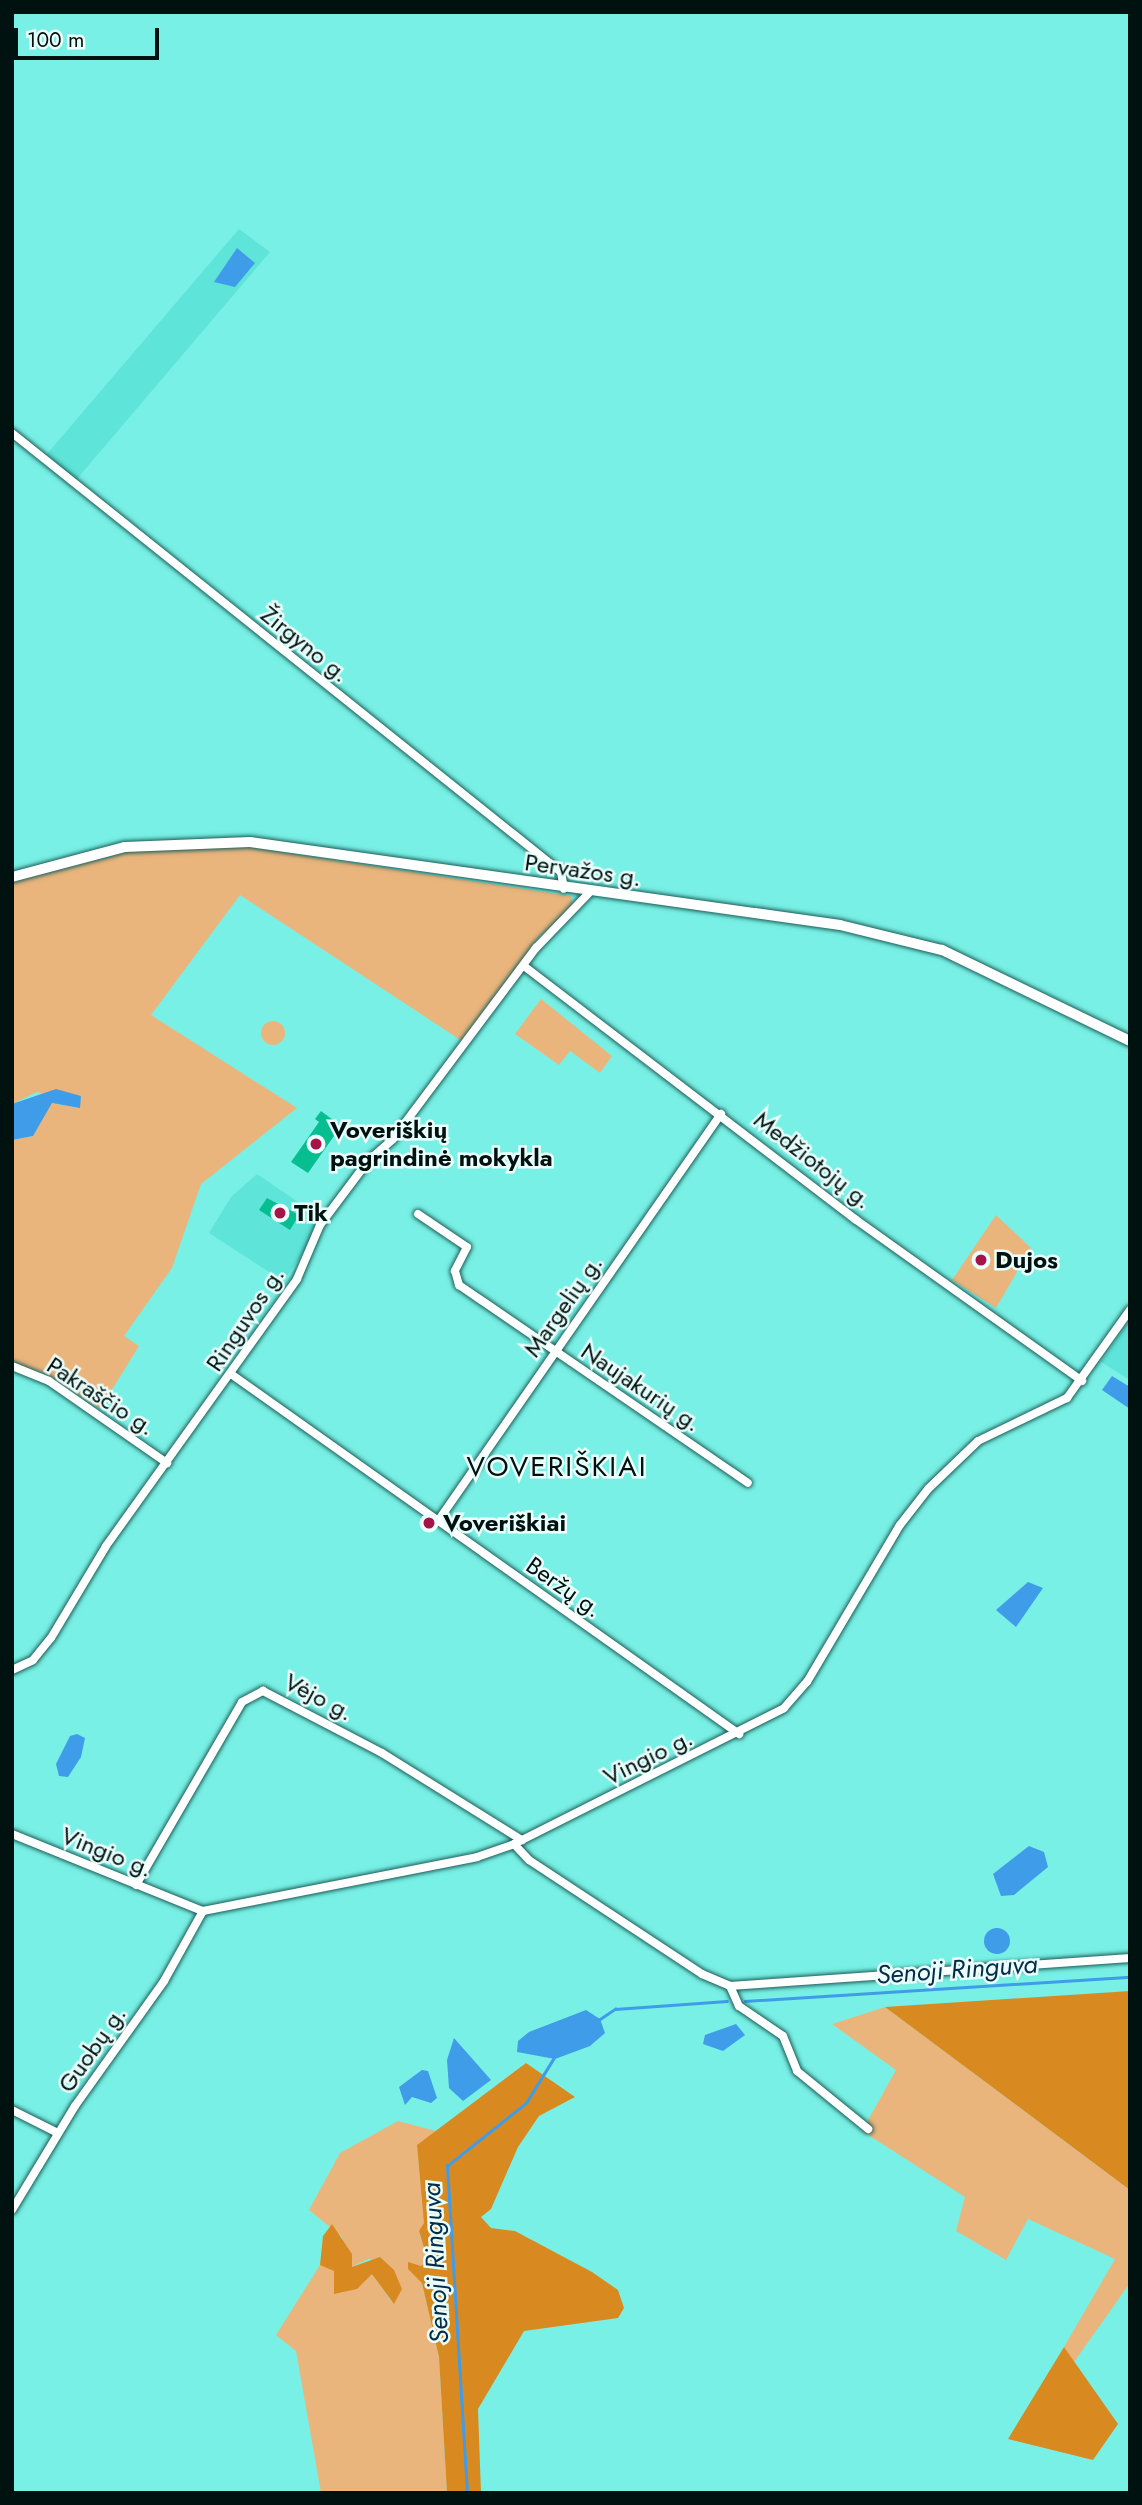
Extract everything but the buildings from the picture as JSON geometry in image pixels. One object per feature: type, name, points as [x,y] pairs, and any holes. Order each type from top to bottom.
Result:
[{"type":"main road","name":"Pervažos g.","points":[[12,877],[125,847],[209,840],[296,847],[589,893],[909,938],[1130,1041]]},
{"type":"street","name":"Žirgyno g.","points":[[12,433],[561,872],[564,889]]},
{"type":"street","name":"Ringuvos g.","points":[[12,1670],[41,1652],[106,1546],[297,1279],[320,1225],[368,1161],[393,1139],[524,966],[589,893]]},
{"type":"street","name":"Medžiotojų g.","points":[[524,966],[855,1219],[1082,1381]]},
{"type":"street","name":"Margelių g.","points":[[438,1521],[721,1114]]},
{"type":"street","name":"Naujakurių g.","points":[[418,1214],[467,1247],[454,1271],[459,1285],[748,1483]]},
{"type":"street","name":"Vingio g.","points":[[12,1834],[203,1911],[477,1857],[518,1842],[739,1734],[784,1708],[807,1682],[900,1525],[957,1459],[999,1427],[1056,1405],[1082,1381],[1130,1310]]},
{"type":"street","name":"Pakraščio g.","points":[[12,1366],[49,1381],[167,1463]]},
{"type":"street","name":"Beržų g.","points":[[231,1374],[739,1734]]},
{"type":"street","name":"Vėjo g.","points":[[136,1885],[242,1702],[263,1691],[361,1741],[518,1842]]},
{"type":"street","points":[[518,1842],[529,1860],[690,1966],[730,1986],[1130,1958]]},
{"type":"street","name":"Guobų g.","points":[[12,2210],[58,2133],[164,1981],[203,1911]]},
{"type":"street","points":[[730,1986],[739,2006],[783,2036],[797,2071],[868,2129]]},
{"type":"street","points":[[12,2110],[58,2133]]},
{"type":"shaded area","points":[[239,229],[270,252],[76,480],[47,454]]},
{"type":"shaded area","points":[[240,846],[571,896],[573,905],[538,938],[462,1041],[240,895],[151,1015],[297,1108],[201,1184],[172,1268],[124,1336],[139,1346],[100,1409],[46,1374],[12,1363],[12,1140],[33,1136],[51,1103],[80,1108],[37,1092],[12,1104],[12,882],[139,849]]},
{"type":"shaded area","points":[[541,999],[612,1056],[600,1073],[570,1051],[559,1065],[515,1034]]},
{"type":"shaded area","points":[[273,1021],[282,1024],[285,1033],[282,1042],[273,1045],[264,1042],[261,1033],[264,1024]]},
{"type":"shaded area","points":[[257,1174],[326,1221],[283,1281],[209,1233],[231,1197]]},
{"type":"shaded area","points":[[996,1215],[1031,1248],[996,1308],[952,1280]]},
{"type":"shaded area","points":[[1130,1320],[1130,1380],[1101,1362]]},
{"type":"shaded area","points":[[1130,1991],[1130,2190],[885,2007]]},
{"type":"shaded area","points":[[885,2007],[1130,2190],[1130,2283],[1074,2362],[1064,2347],[1115,2259],[1028,2219],[1006,2260],[956,2231],[965,2197],[862,2131],[896,2070],[832,2024]]},
{"type":"shaded area","points":[[526,2063],[575,2097],[539,2116],[518,2147],[491,2209],[481,2217],[491,2228],[515,2231],[592,2272],[618,2290],[624,2308],[618,2318],[524,2331],[478,2409],[481,2493],[447,2493],[439,2357],[422,2283],[408,2269],[408,2262],[421,2266],[428,2261],[419,2231],[424,2223],[417,2145]]},
{"type":"shaded area","points":[[398,2121],[436,2131],[417,2146],[425,2224],[419,2232],[428,2261],[422,2266],[422,2283],[439,2357],[447,2493],[321,2493],[296,2351],[276,2335],[320,2265],[373,2274],[393,2304],[370,2258],[352,2267],[342,2237],[309,2210],[340,2153]]},
{"type":"shaded area","points":[[332,2224],[352,2254],[352,2267],[380,2257],[394,2270],[402,2289],[394,2304],[372,2274],[357,2289],[334,2294],[334,2271],[320,2265],[323,2236]]},
{"type":"shaded area","points":[[1064,2347],[1118,2424],[1093,2460],[1008,2439]]},
{"type":"water","points":[[237,248],[255,263],[235,287],[214,282]]},
{"type":"water","points":[[56,1089],[81,1096],[80,1108],[52,1103],[33,1136],[12,1140],[12,1104]]},
{"type":"water","points":[[1112,1376],[1130,1387],[1130,1409],[1102,1390]]},
{"type":"water","points":[[1028,1582],[1043,1588],[1016,1627],[996,1610]]},
{"type":"water","points":[[77,1734],[85,1738],[81,1757],[68,1777],[59,1776],[56,1764],[70,1736]]},
{"type":"water","points":[[1029,1846],[1044,1852],[1048,1867],[1014,1895],[1001,1896],[993,1874]]},
{"type":"water","points":[[997,1928],[1006,1932],[1010,1941],[1006,1950],[997,1954],[988,1950],[984,1941],[988,1932]]},
{"type":"water","points":[[586,2010],[600,2019],[605,2033],[590,2046],[555,2059],[517,2052],[518,2041],[529,2032]]},
{"type":"water","points":[[736,2024],[745,2035],[723,2051],[703,2044],[705,2035]]},
{"type":"water","points":[[454,2038],[491,2080],[463,2101],[449,2088],[447,2060]]},
{"type":"water","points":[[422,2070],[428,2071],[437,2098],[431,2103],[412,2097],[405,2105],[399,2087]]},
{"type":"waterway","name":"Senoji Ringuva","points":[[745,2001],[1130,1977]]},
{"type":"waterway","name":"Senoji Ringuva","points":[[597,2021],[615,2009],[727,2001]]},
{"type":"waterway","name":"Senoji Ringuva","points":[[467,2493],[447,2166],[526,2103],[555,2056]]},
{"type":"place","name":"Voveriškių pagrindinė mokykla","points":[[316,1144]]},
{"type":"place","name":"Tik","points":[[280,1213]]},
{"type":"place","name":"Dujos","points":[[981,1260]]},
{"type":"place","name":"Voveriškiai","points":[[429,1523]]},
{"type":"district","name":"VOVERIŠKIAI","points":[[557,1467]]}]
